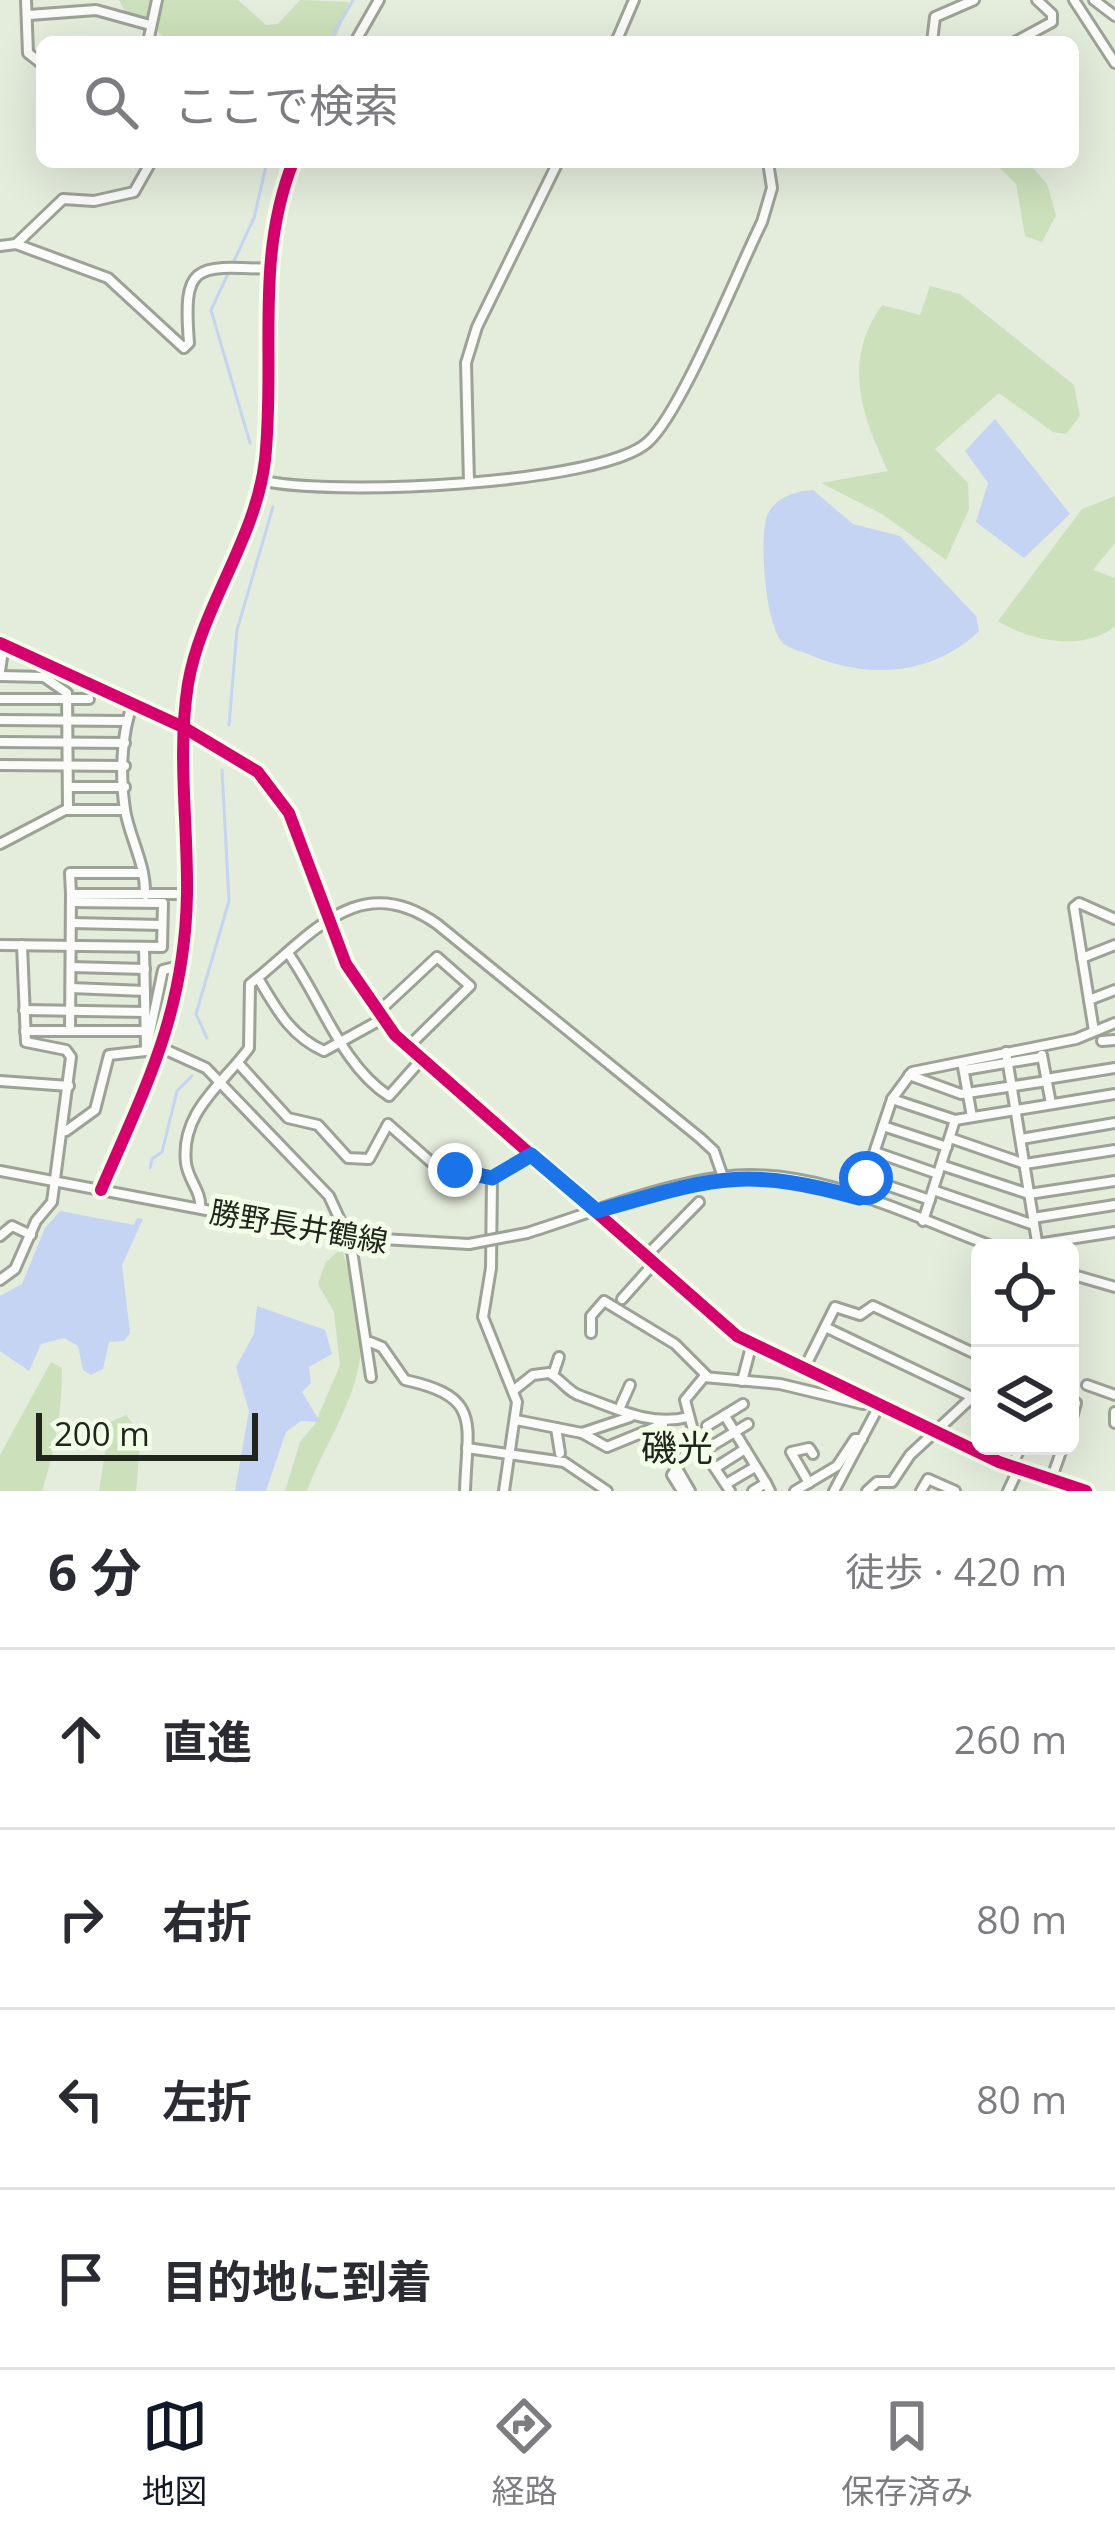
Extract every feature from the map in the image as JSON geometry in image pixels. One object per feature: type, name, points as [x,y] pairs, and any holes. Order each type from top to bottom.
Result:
[{"type":"street","points":[[26,0],[28,53],[36,59]]},
{"type":"street","points":[[149,36],[157,0]]},
{"type":"street","points":[[358,36],[379,0]]},
{"type":"street","points":[[619,36],[634,0]]},
{"type":"street","points":[[942,0],[943,14]]},
{"type":"street","points":[[932,36],[933,20],[974,0]]},
{"type":"street","points":[[1027,36],[1052,22],[1052,14],[1037,0]]},
{"type":"street","points":[[1074,0],[1115,63]]},
{"type":"street","points":[[1094,0],[1115,16]]},
{"type":"street","points":[[28,15],[96,10],[150,26]]},
{"type":"street","points":[[16,244],[63,199],[94,201],[134,192],[148,168]]},
{"type":"street","points":[[101,1190],[164,1048],[187,894],[183,727],[189,678],[261,480],[268,419],[267,268],[276,208],[291,168]]},
{"type":"street","points":[[469,482],[463,384],[471,345],[555,168]]},
{"type":"street","points":[[261,480],[314,490],[469,482],[613,460],[652,439],[762,222],[772,188],[769,168]]},
{"type":"street","points":[[0,246],[16,244],[108,278],[184,348],[189,343],[186,286],[193,277],[217,266],[267,268]]},
{"type":"street","points":[[68,810],[67,692],[44,677],[0,673],[2,643],[183,727],[258,772],[289,813],[324,918],[380,1016],[422,1060],[752,1343],[1014,1468],[1086,1491]]},
{"type":"street","points":[[0,699],[88,699]]},
{"type":"street","points":[[133,704],[126,721],[125,810],[145,895]]},
{"type":"street","points":[[0,720],[126,721]]},
{"type":"street","points":[[0,742],[125,743]]},
{"type":"street","points":[[0,766],[125,766]]},
{"type":"street","points":[[68,787],[125,787]]},
{"type":"street","points":[[0,844],[68,810],[125,810]]},
{"type":"street","points":[[70,1030],[70,873],[143,872]]},
{"type":"street","points":[[71,898],[187,894]]},
{"type":"street","points":[[0,945],[162,947],[163,903],[71,898]]},
{"type":"street","points":[[200,1208],[186,1164],[187,1142],[217,1079],[249,1048],[250,984],[324,918],[386,901],[410,905],[700,1138],[714,1151],[723,1177]]},
{"type":"street","points":[[1094,1031],[1074,908],[1078,903],[1115,920]]},
{"type":"street","points":[[71,923],[162,925]]},
{"type":"street","points":[[0,1280],[15,1269],[52,1202],[65,1132],[71,1058],[66,1050],[26,1042],[22,945]]},
{"type":"street","points":[[1082,958],[1115,945]]},
{"type":"street","points":[[144,947],[146,1051]]},
{"type":"street","points":[[288,952],[359,1075],[389,1096],[422,1060]]},
{"type":"street","points":[[258,978],[284,1022],[306,1043],[324,1051],[344,1043],[380,1016],[437,957],[470,986],[408,1047]]},
{"type":"street","points":[[146,1051],[163,970],[179,966]]},
{"type":"street","points":[[71,967],[145,969]]},
{"type":"street","points":[[71,988],[145,991]]},
{"type":"street","points":[[1089,1000],[1115,990]]},
{"type":"street","points":[[24,1010],[145,1012]]},
{"type":"street","points":[[859,1198],[892,1099],[909,1075],[1041,1052],[1115,1023]]},
{"type":"street","points":[[25,1031],[146,1031]]},
{"type":"street","points":[[1102,1041],[1115,1040]]},
{"type":"street","points":[[164,1048],[191,1058],[217,1079],[329,1196],[348,1237],[370,1342],[371,1377]]},
{"type":"street","points":[[65,1132],[95,1111],[110,1055],[146,1051]]},
{"type":"street","points":[[1041,1052],[1051,1104]]},
{"type":"street","points":[[1006,1057],[1037,1239]]},
{"type":"street","points":[[238,1063],[288,1118],[318,1125],[348,1158],[370,1159],[388,1124],[431,1162],[492,1178],[531,1155]]},
{"type":"street","points":[[963,1065],[972,1117]]},
{"type":"street","points":[[909,1075],[968,1094],[1115,1068]]},
{"type":"street","points":[[0,1081],[69,1086]]},
{"type":"street","points":[[892,1099],[955,1120],[1115,1094]]},
{"type":"street","points":[[923,1221],[955,1120]]},
{"type":"street","points":[[1021,1139],[1115,1123]]},
{"type":"street","points":[[883,1126],[1024,1164],[1115,1150]]},
{"type":"street","points":[[875,1152],[1029,1194],[1115,1181]]},
{"type":"street","name":"勝野長井鶴線","points":[[0,1172],[348,1237],[469,1244],[527,1233],[723,1177],[781,1178],[859,1198],[972,1239]]},
{"type":"street","points":[[492,1178],[491,1268],[482,1317],[514,1390],[513,1455],[504,1491]]},
{"type":"street","points":[[866,1178],[1034,1222],[1115,1205]]},
{"type":"street","points":[[622,1299],[699,1202]]},
{"type":"street","points":[[0,1236],[12,1226],[31,1235]]},
{"type":"street","points":[[1076,1239],[1115,1232]]},
{"type":"street","points":[[1079,1277],[1115,1287]]},
{"type":"street","points":[[591,1334],[591,1316],[604,1301],[675,1343],[707,1376],[780,1384],[863,1404],[868,1400]]},
{"type":"street","points":[[804,1369],[835,1307],[860,1315],[874,1306],[971,1352]]},
{"type":"street","points":[[826,1327],[971,1392]]},
{"type":"street","points":[[370,1342],[382,1347],[405,1380],[448,1390],[466,1419],[464,1491]]},
{"type":"street","points":[[742,1381],[752,1343]]},
{"type":"street","points":[[553,1375],[560,1357]]},
{"type":"street","points":[[514,1390],[533,1375],[553,1375],[580,1396],[637,1416],[670,1421]]},
{"type":"street","points":[[707,1376],[689,1390],[688,1417],[694,1438],[728,1488],[756,1466]]},
{"type":"street","points":[[630,1384],[618,1402],[637,1416]]},
{"type":"street","points":[[1087,1384],[1115,1395]]},
{"type":"street","points":[[868,1491],[877,1482],[892,1482],[933,1431],[971,1398]]},
{"type":"street","points":[[707,1426],[743,1404]]},
{"type":"street","points":[[834,1491],[879,1406]]},
{"type":"street","points":[[1115,1412],[1115,1423]]},
{"type":"street","points":[[582,1433],[637,1416]]},
{"type":"street","points":[[725,1416],[768,1487],[753,1491]]},
{"type":"street","points":[[516,1420],[582,1433],[607,1447],[688,1417]]},
{"type":"street","points":[[704,1451],[748,1424]]},
{"type":"street","points":[[556,1428],[560,1454]]},
{"type":"street","points":[[686,1491],[672,1478],[694,1438]]},
{"type":"street","points":[[795,1491],[837,1466],[856,1439],[862,1439]]},
{"type":"street","points":[[467,1448],[563,1462],[607,1491]]},
{"type":"street","points":[[809,1484],[791,1452],[809,1448],[813,1454]]},
{"type":"street","points":[[715,1468],[745,1449]]},
{"type":"street","points":[[1008,1491],[1018,1455]]},
{"type":"street","points":[[1051,1480],[1060,1455]]},
{"type":"street","points":[[921,1491],[928,1479],[955,1491]]},
{"type":"green space","points":[[119,0],[238,0],[266,25],[278,24],[300,0],[349,2],[336,36],[162,36],[150,21],[126,14]]},
{"type":"green space","points":[[1000,168],[1033,168],[1047,184],[1056,215],[1042,242],[1025,236],[1016,184]]},
{"type":"green space","points":[[930,286],[960,294],[1074,385],[1080,416],[1066,434],[1053,432],[999,393],[935,449],[968,483],[969,509],[946,560],[882,514],[821,483],[888,471],[864,408],[859,367],[862,347],[882,305],[920,315]]},
{"type":"green space","points":[[1115,496],[1115,543],[1093,570],[1115,578],[1115,626],[1088,639],[1057,641],[1025,634],[998,621],[1082,509]]},
{"type":"green space","points":[[342,1248],[357,1306],[360,1361],[341,1418],[307,1491],[285,1491],[300,1442],[315,1424],[340,1365],[334,1312],[318,1284],[325,1263]]},
{"type":"green space","points":[[51,1362],[62,1368],[61,1400],[42,1491],[0,1491],[0,1455]]},
{"type":"green space","points":[[126,1415],[141,1434],[136,1491],[99,1491],[110,1422]]},
{"type":"water","points":[[995,419],[1070,514],[1024,558],[976,522],[988,483],[965,451]]},
{"type":"water","points":[[813,490],[853,524],[900,536],[976,616],[979,631],[940,658],[896,669],[829,662],[783,643],[768,601],[767,516],[780,500]]},
{"type":"water","points":[[60,1211],[134,1225],[137,1218],[143,1219],[122,1265],[130,1333],[124,1341],[109,1342],[103,1369],[91,1375],[83,1370],[78,1346],[64,1338],[41,1344],[29,1371],[0,1351],[0,1296],[22,1284],[45,1228]]},
{"type":"water","points":[[257,1306],[325,1330],[332,1354],[309,1367],[311,1383],[302,1392],[320,1422],[301,1421],[286,1432],[266,1491],[235,1491],[249,1411],[236,1367],[254,1334]]},
{"type":"waterway","points":[[332,36],[353,0]]},
{"type":"waterway","points":[[250,443],[211,310],[254,218],[266,168]]},
{"type":"waterway","points":[[229,725],[237,630],[273,507]]},
{"type":"waterway","points":[[207,1038],[196,1014],[229,901],[222,770]]},
{"type":"waterway","points":[[150,1168],[152,1159],[162,1152],[177,1091],[192,1076]]},
{"type":"cycle path","points":[[101,1190],[160,1047],[179,975],[187,894],[183,763],[188,684],[204,628],[260,489],[268,422],[270,273],[281,199],[291,168]]},
{"type":"cycle path","points":[[0,643],[183,727],[258,772],[289,813],[346,964],[395,1035],[737,1336],[999,1462],[1086,1491]]},
{"type":"district","name":"磯光","points":[[677,1447]]},
{"type":"route","points":[[455,1170],[492,1178],[531,1155],[597,1211],[723,1177],[781,1178],[859,1198],[866,1178]]}]
